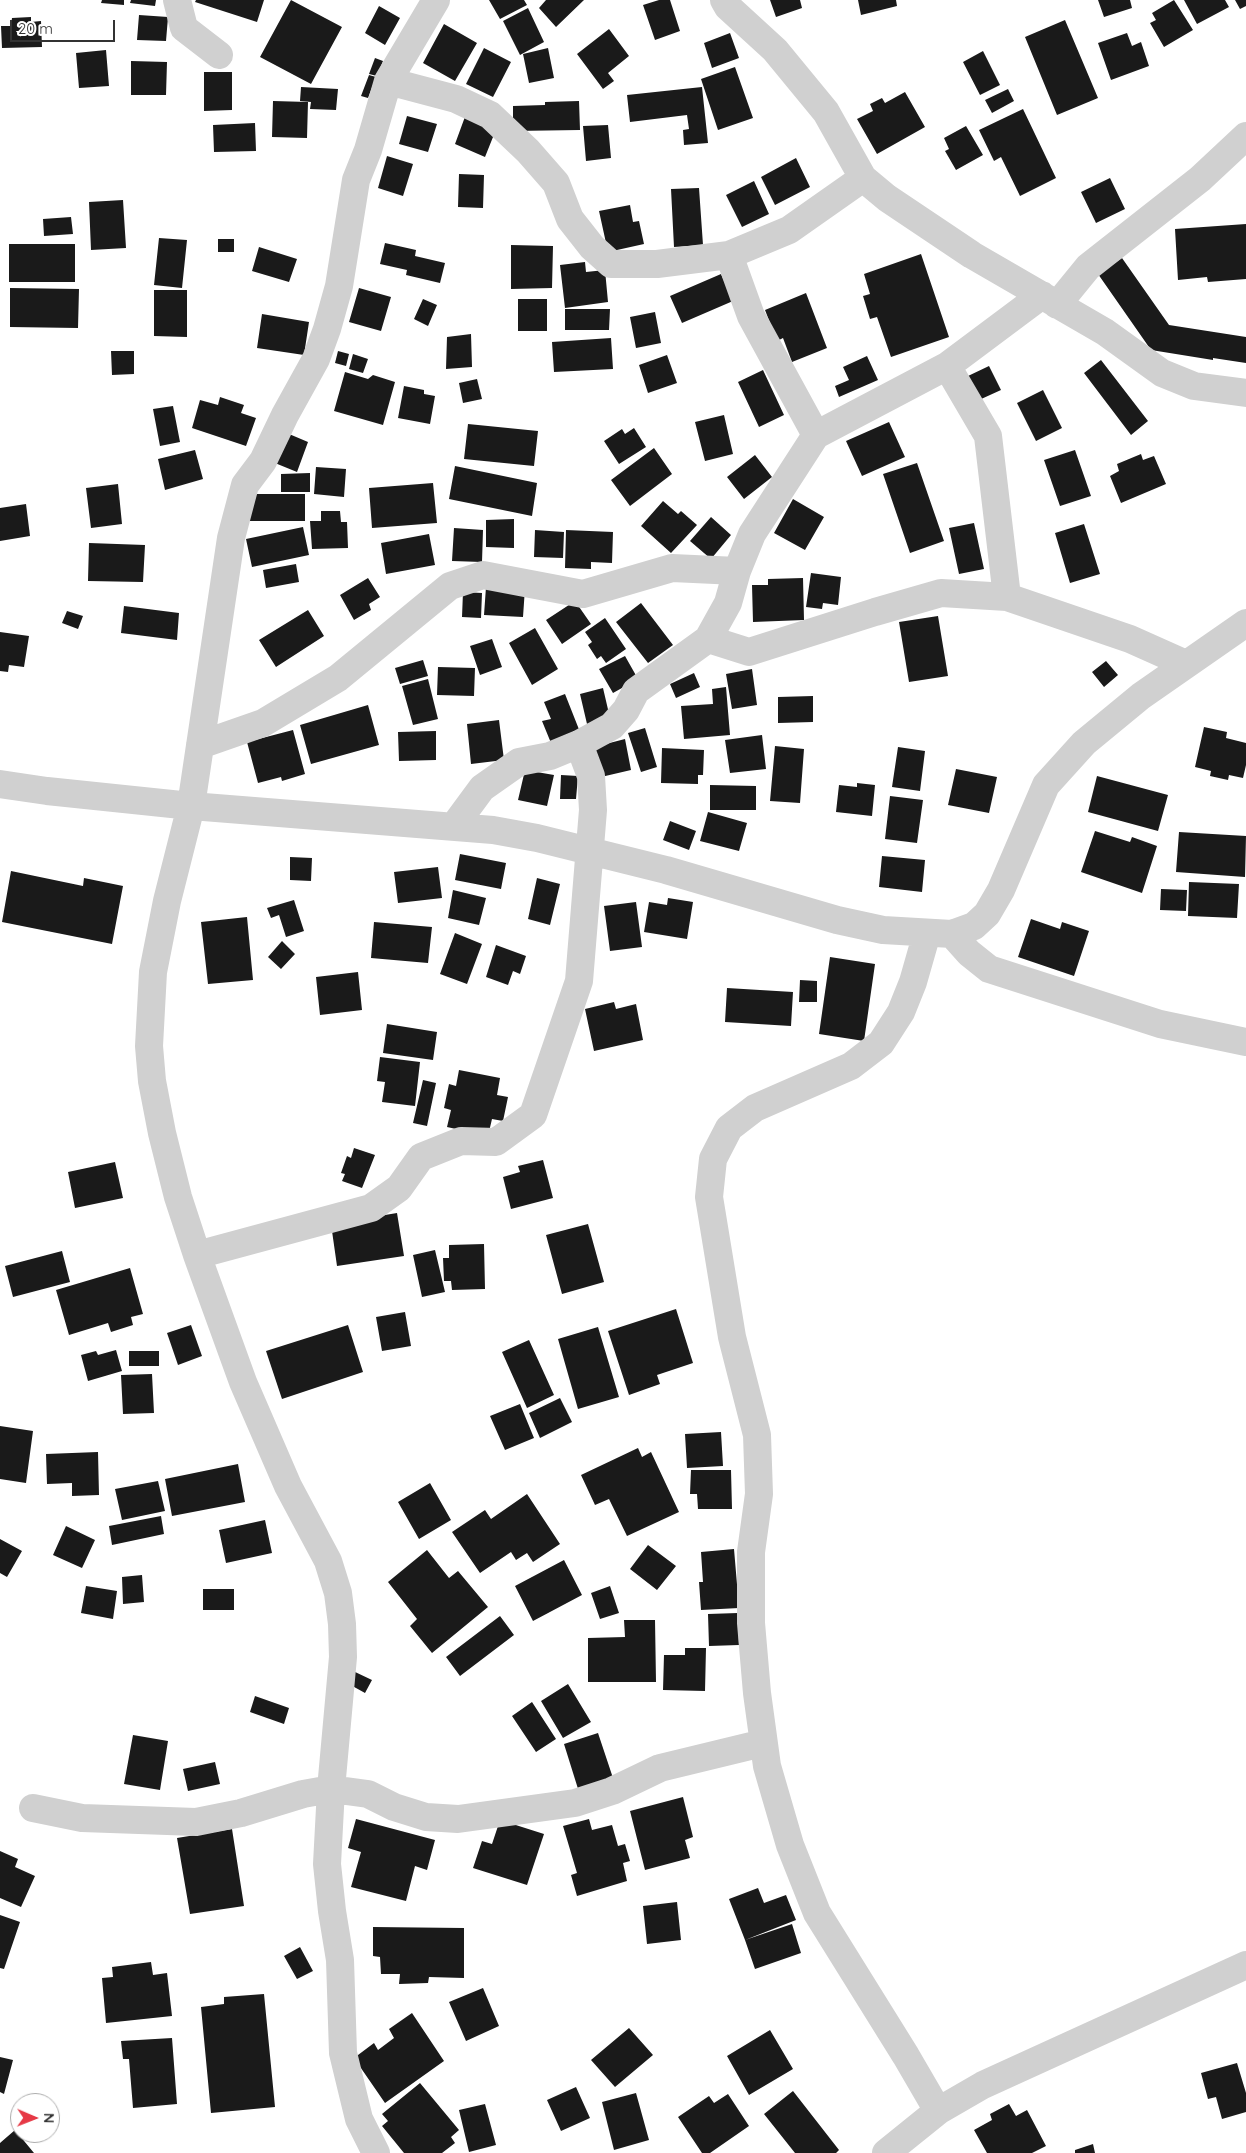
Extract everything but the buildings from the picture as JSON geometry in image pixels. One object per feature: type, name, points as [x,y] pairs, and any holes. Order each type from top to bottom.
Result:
[{"type":"street","points":[[177,0],[184,28],[219,55]]},
{"type":"street","points":[[376,2153],[359,2119],[343,2052],[340,1960],[327,1864],[331,1789],[343,1657],[342,1624],[338,1593],[328,1561],[288,1486],[243,1382],[197,1255],[178,1197],[162,1133],[152,1081],[149,1046],[153,972],[167,901],[191,806],[231,538],[245,485],[263,461],[284,415],[316,360],[340,286],[356,180],[368,150],[388,81],[436,0]]},
{"type":"street","points":[[724,0],[728,7],[774,50],[826,112],[862,178],[926,225],[1104,332],[1162,373],[1194,386],[1246,393]]},
{"type":"street","points":[[388,81],[456,99],[490,115],[528,151],[556,183],[570,219],[592,247],[611,264],[657,264],[729,255],[789,230],[862,178]]},
{"type":"street","points":[[454,826],[482,788],[519,762],[550,756],[579,744],[612,726],[626,710],[636,692],[708,639],[728,603],[736,571],[752,534],[816,435],[947,366],[1049,300],[1088,267],[1200,180],[1246,136]]},
{"type":"street","points":[[729,255],[751,316],[816,435]]},
{"type":"street","points":[[947,366],[988,436],[1007,597]]},
{"type":"street","points":[[200,745],[263,723],[338,678],[450,586],[482,575],[583,594],[672,568],[736,571]]},
{"type":"street","points":[[708,639],[749,652],[875,612],[942,594],[1007,597],[1130,639],[1186,664]]},
{"type":"street","points":[[0,784],[47,791],[191,806],[454,826],[537,838],[666,870],[837,920],[883,930],[939,933],[974,926],[987,914],[1000,890],[1046,785],[1084,743],[1141,696],[1246,623]]},
{"type":"street","points":[[197,1255],[371,1208],[399,1188],[421,1157],[461,1141],[496,1142],[533,1115],[579,981],[593,810],[591,776],[579,744]]},
{"type":"street","points":[[939,933],[989,969],[1160,1024],[1246,1042]]},
{"type":"street","points":[[938,2111],[817,1913],[790,1845],[767,1766],[751,1622],[751,1552],[759,1494],[757,1435],[732,1337],[709,1197],[713,1159],[728,1128],[755,1108],[850,1066],[881,1043],[901,1012],[939,933]]},
{"type":"street","points":[[34,1808],[82,1818],[196,1822],[241,1813],[303,1794],[331,1789],[368,1794],[394,1807],[426,1817],[458,1819],[575,1803],[612,1791],[660,1768],[764,1743]]},
{"type":"street","points":[[886,2153],[938,2111],[982,2085],[1246,1965]]},
{"type":"street","points":[[352,2153],[359,2119]]}]
